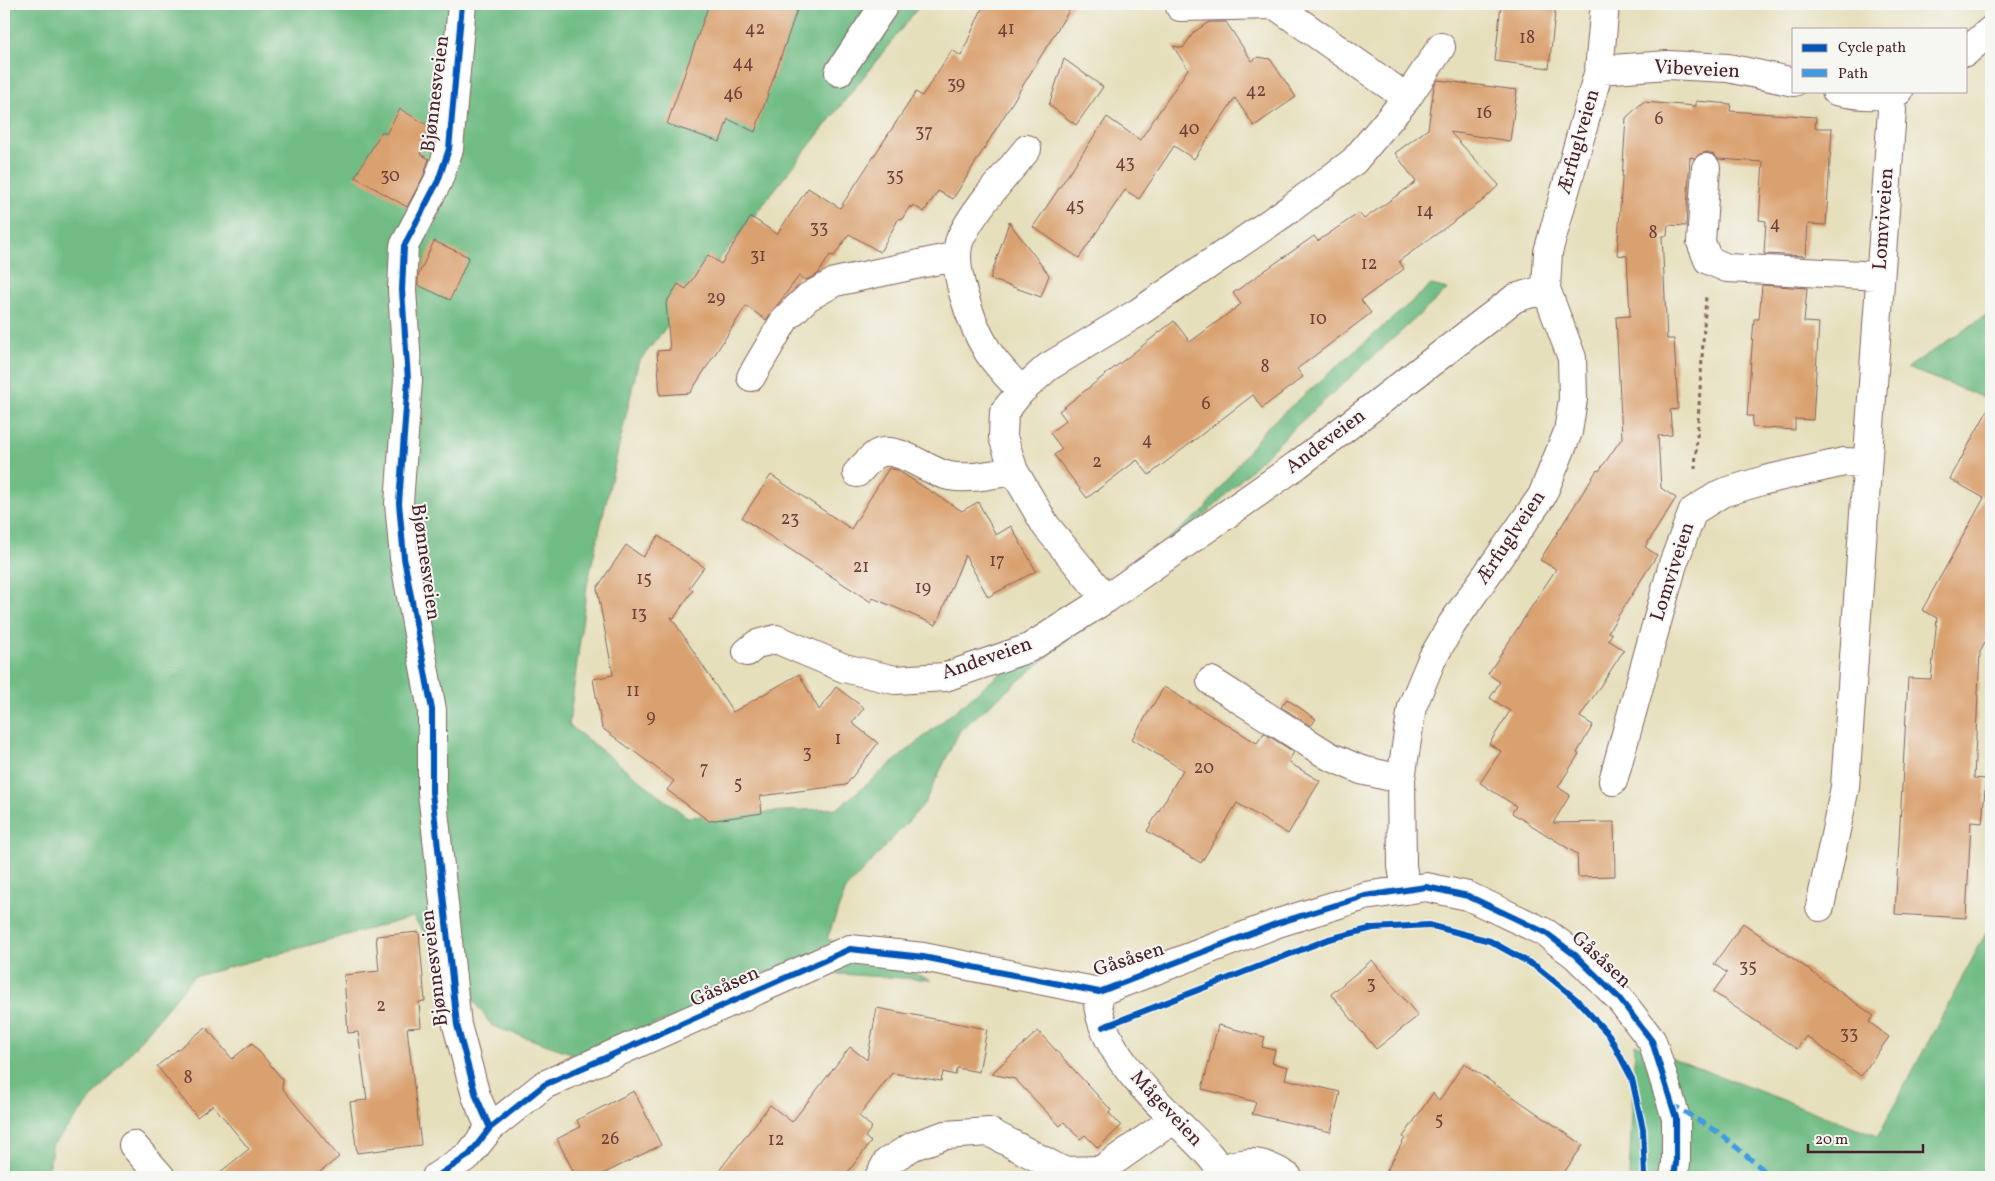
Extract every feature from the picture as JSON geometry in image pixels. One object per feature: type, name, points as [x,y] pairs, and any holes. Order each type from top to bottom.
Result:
[{"type":"street","name":"Bjønnesveien","points":[[462,4],[449,149],[438,181],[404,246],[402,290],[408,380],[399,503],[404,558],[432,710],[432,792],[457,1025],[476,1096],[490,1128]]},
{"type":"street","points":[[839,72],[885,4]]},
{"type":"street","points":[[1181,4],[1180,7],[1275,4],[1407,98]]},
{"type":"street","name":"Ærfuglveien","points":[[1406,890],[1402,866],[1401,779],[1412,707],[1432,659],[1452,624],[1542,496],[1568,432],[1574,398],[1572,358],[1546,289],[1548,252],[1600,70],[1605,4]]},
{"type":"street","points":[[1968,50],[1991,30]]},
{"type":"street","points":[[1106,599],[1046,526],[1014,471],[1003,437],[1004,412],[1020,391],[1048,367],[1139,312],[1290,209],[1354,161],[1407,98],[1441,48]]},
{"type":"street","name":"Vibeveien","points":[[1600,70],[1668,65],[1728,68],[1792,82]]},
{"type":"street","points":[[1840,92],[1848,94],[1894,93]]},
{"type":"street","name":"Lomviveien","points":[[1820,907],[1845,787],[1866,463],[1894,93]]},
{"type":"street","points":[[1020,391],[987,350],[964,299],[958,256],[960,239],[976,214],[1027,149]]},
{"type":"street","points":[[1706,168],[1701,242],[1708,260],[1727,268],[1880,276]]},
{"type":"street","points":[[751,377],[785,319],[808,297],[835,282],[958,256]]},
{"type":"street","name":"Andeveien","points":[[747,652],[757,644],[776,639],[844,668],[895,680],[945,677],[1029,648],[1106,599],[1297,465],[1515,298],[1546,289]]},
{"type":"street","points":[[857,472],[875,455],[886,451],[903,456],[947,476],[968,478],[1014,471]]},
{"type":"street","name":"Lomviveien","points":[[1612,781],[1673,564],[1693,511],[1722,493],[1765,480],[1844,462],[1866,463]]},
{"type":"street","points":[[1211,681],[1329,756],[1362,770],[1401,779]]},
{"type":"street","name":"Gåsåsen","points":[[436,1177],[471,1166],[490,1128],[544,1085],[850,949],[923,957],[1099,992],[1278,923],[1365,896],[1426,887],[1468,896],[1546,932],[1575,956],[1619,998],[1652,1041],[1676,1118],[1674,1177]]},
{"type":"street","name":"Mågeveien","points":[[1099,992],[1098,1009],[1103,1027],[1119,1055],[1146,1093],[1174,1119],[1222,1173],[1251,1162],[1274,1168],[1288,1177]]},
{"type":"street","points":[[879,1177],[887,1162],[913,1146],[945,1134],[989,1132],[1063,1170],[1101,1170],[1174,1119]]},
{"type":"street","points":[[133,1145],[161,1177]]},
{"type":"path","points":[[1693,511],[1708,260]]},
{"type":"green space","points":[[4,4],[921,4],[638,363],[587,585],[569,725],[687,817],[838,808],[1009,666],[1202,512],[1265,429],[1431,285],[1448,289],[1294,428],[1134,584],[960,730],[924,804],[846,889],[827,939],[931,980],[792,971],[577,1055],[492,1026],[413,917],[193,977],[52,1146],[48,1177],[4,1177]]},
{"type":"green space","points":[[1991,312],[1991,400],[1907,368]]},
{"type":"green space","points":[[1991,924],[1991,1177],[1629,1177],[1635,1044],[1878,1136]]},
{"type":"building","points":[[709,4],[799,4],[755,132],[728,119],[720,142],[667,124]]},
{"type":"building","points":[[984,4],[1073,4],[953,199],[938,191],[924,212],[913,205],[911,208],[910,206],[902,219],[899,218],[880,252],[849,234],[834,256],[830,255],[818,274],[806,280],[799,276],[766,320],[746,306],[690,393],[660,395],[657,351],[670,350],[666,303],[678,284],[686,289],[708,255],[721,264],[751,217],[777,234],[808,188],[840,208],[916,92],[922,96],[952,50],[961,56]]},
{"type":"building","points":[[1501,4],[1556,4],[1549,68],[1495,61]]},
{"type":"building","points":[[1209,22],[1226,22],[1252,61],[1258,57],[1270,59],[1296,97],[1254,126],[1235,98],[1194,159],[1174,146],[1139,199],[1125,190],[1079,258],[1033,227],[1107,117],[1140,140],[1188,69],[1173,46],[1183,48],[1194,32]]},
{"type":"building","points":[[1064,59],[1103,87],[1076,125],[1049,105]]},
{"type":"building","points":[[1438,80],[1517,90],[1510,141],[1450,132],[1499,185],[1481,202],[1399,261],[1404,269],[1361,300],[1371,313],[1297,369],[1303,377],[1262,408],[1253,395],[1149,475],[1137,460],[1087,498],[1054,455],[1062,449],[1050,433],[1066,420],[1059,411],[1174,321],[1190,342],[1241,304],[1233,293],[1314,236],[1318,241],[1359,213],[1364,219],[1416,182],[1395,153],[1428,129],[1434,86]]},
{"type":"building","points":[[1696,101],[1731,104],[1730,111],[1816,117],[1815,128],[1832,128],[1826,225],[1808,224],[1806,256],[1764,254],[1766,221],[1759,220],[1763,162],[1718,159],[1707,152],[1695,158],[1690,157],[1686,226],[1668,225],[1667,236],[1662,236],[1667,339],[1674,339],[1678,409],[1670,410],[1672,435],[1658,436],[1661,488],[1676,498],[1645,547],[1657,555],[1608,632],[1612,634],[1608,640],[1624,650],[1580,717],[1593,725],[1577,753],[1579,754],[1558,787],[1570,795],[1553,823],[1614,822],[1615,876],[1578,877],[1577,854],[1512,813],[1516,806],[1480,783],[1501,751],[1489,744],[1510,711],[1490,698],[1500,682],[1488,674],[1556,569],[1540,560],[1597,470],[1599,471],[1622,438],[1616,317],[1630,316],[1627,256],[1617,255],[1626,118],[1643,102],[1696,106]]},
{"type":"building","points":[[400,109],[434,129],[420,154],[429,159],[424,175],[407,207],[355,177],[382,131],[386,134]]},
{"type":"building","points":[[1009,222],[1049,275],[1041,297],[990,279]]},
{"type":"building","points":[[434,241],[469,257],[450,300],[418,285],[418,276]]},
{"type":"building","points":[[1762,285],[1807,288],[1804,322],[1819,323],[1813,420],[1795,419],[1795,430],[1752,427],[1753,416],[1747,416],[1754,319],[1759,319]]},
{"type":"building","points":[[1991,404],[1991,632],[1980,652],[1974,778],[1986,779],[1982,823],[1971,822],[1966,918],[1895,914],[1908,678],[1931,679],[1937,618],[1922,610],[1984,498],[1950,479]]},
{"type":"building","points":[[889,468],[897,470],[962,511],[978,502],[996,535],[1011,526],[1036,571],[988,597],[965,555],[936,625],[873,598],[871,602],[742,518],[771,475],[851,529]]},
{"type":"building","points":[[658,536],[704,567],[689,588],[693,590],[674,618],[671,617],[733,712],[799,674],[819,710],[836,687],[864,708],[852,723],[878,743],[846,785],[760,796],[762,813],[709,821],[667,790],[674,781],[602,728],[593,679],[613,675],[597,588],[626,545],[643,557]]},
{"type":"building","points":[[1164,687],[1257,743],[1264,733],[1294,752],[1288,762],[1320,781],[1288,834],[1237,803],[1201,863],[1147,831],[1183,770],[1132,739]]},
{"type":"building","points":[[1287,699],[1316,719],[1311,726],[1281,707]]},
{"type":"building","points":[[1743,923],[1874,1016],[1869,1022],[1889,1037],[1861,1076],[1806,1036],[1797,1049],[1713,992],[1727,973],[1714,964]]},
{"type":"building","points":[[419,932],[425,1001],[419,1002],[421,1027],[407,1028],[421,1145],[357,1153],[350,1102],[367,1100],[358,1032],[348,1033],[344,975],[379,971],[376,936]]},
{"type":"building","points":[[1372,960],[1418,1016],[1376,1049],[1331,994]]},
{"type":"building","points":[[877,1008],[987,1029],[979,1072],[957,1068],[955,1075],[943,1072],[941,1081],[892,1073],[859,1116],[872,1127],[865,1137],[871,1142],[844,1177],[714,1177],[770,1105],[792,1122],[850,1047],[867,1060]]},
{"type":"building","points":[[1218,1025],[1265,1037],[1262,1047],[1275,1050],[1272,1063],[1288,1067],[1285,1079],[1340,1092],[1331,1132],[1252,1114],[1256,1102],[1202,1089]]},
{"type":"building","points":[[206,1027],[232,1059],[252,1043],[283,1080],[282,1088],[339,1157],[314,1177],[214,1177],[249,1149],[213,1105],[197,1117],[157,1066]]},
{"type":"building","points":[[1038,1031],[1111,1110],[1109,1113],[1121,1126],[1098,1148],[1085,1135],[1080,1139],[1064,1122],[1060,1126],[1015,1079],[991,1074]]},
{"type":"building","points":[[1464,1063],[1583,1145],[1561,1177],[1383,1177],[1405,1138],[1403,1137],[1433,1093],[1439,1101]]},
{"type":"building","points":[[634,1091],[661,1145],[597,1177],[576,1177],[557,1139],[580,1127],[577,1120]]},
{"type":"marked path","points":[[1671,1104],[1718,1132],[1772,1177]]},
{"type":"cycle path","points":[[462,4],[449,149],[438,181],[404,246],[402,290],[408,380],[399,503],[404,558],[432,710],[432,792],[457,1025],[476,1096],[490,1128]]},
{"type":"cycle path","points":[[436,1177],[469,1155],[490,1128],[544,1085],[850,949],[923,957],[1099,992],[1278,923],[1365,896],[1426,887],[1468,896],[1546,933],[1575,955],[1619,998],[1652,1041],[1676,1118],[1676,1163],[1674,1177]]},
{"type":"cycle path","points":[[1103,1027],[1329,939],[1373,928],[1429,925],[1490,941],[1537,967],[1576,999],[1609,1035],[1632,1079],[1643,1129],[1645,1177]]}]
